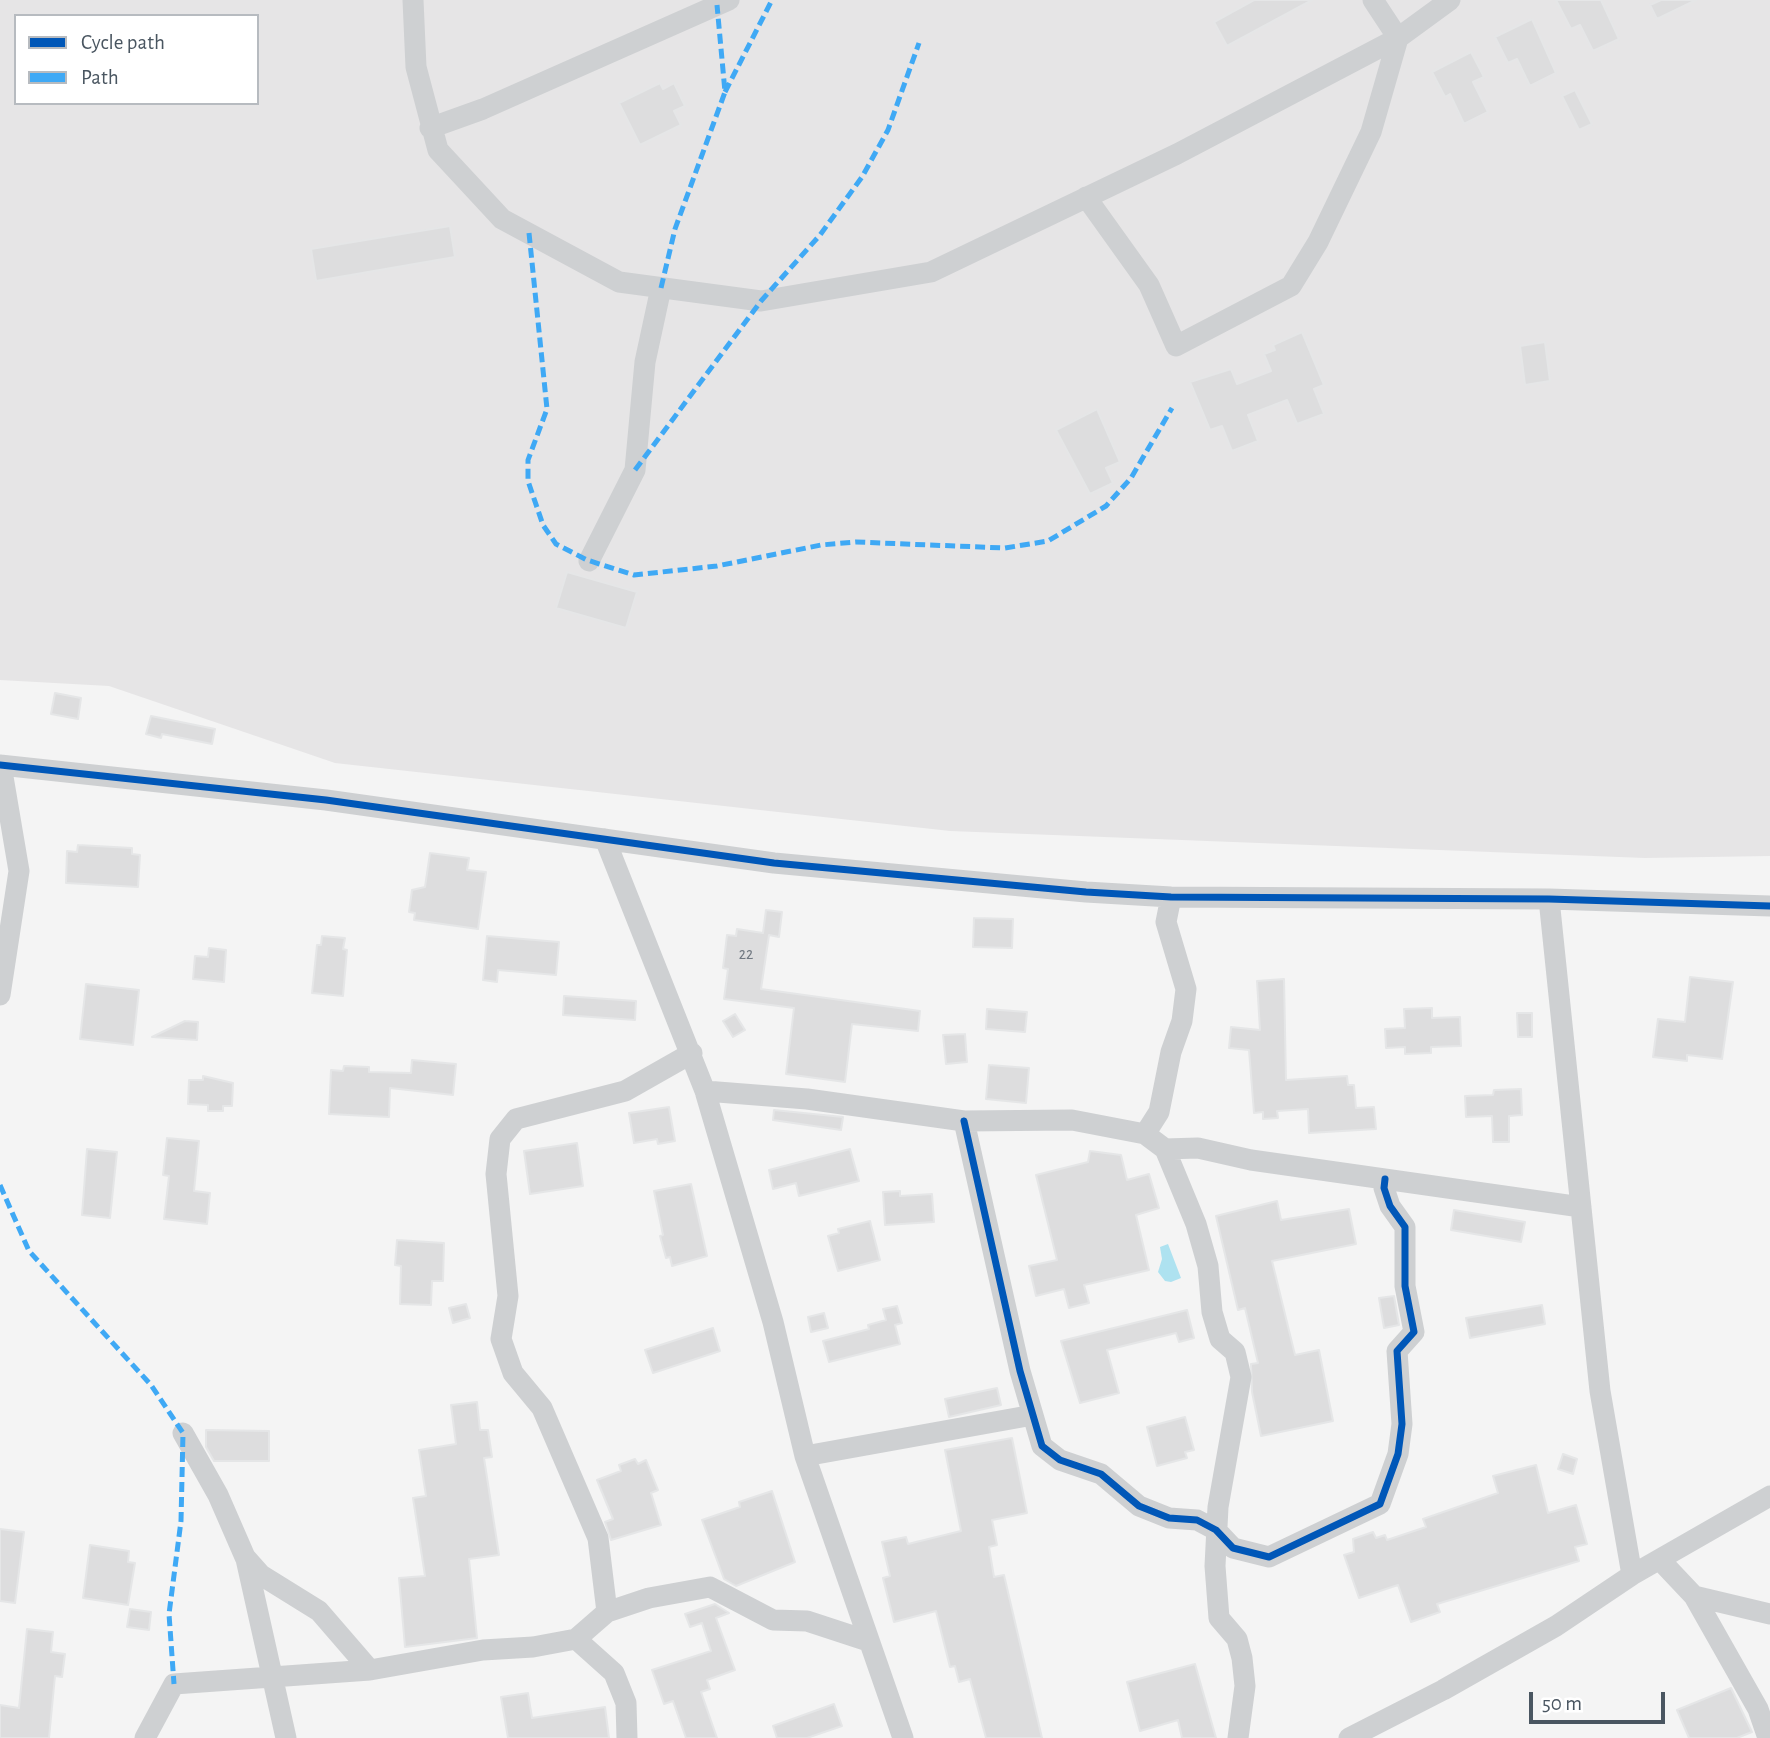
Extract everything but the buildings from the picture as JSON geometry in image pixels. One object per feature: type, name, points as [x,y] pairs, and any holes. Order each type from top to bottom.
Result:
[{"type":"street","points":[[413,0],[416,66],[430,128],[438,150],[502,219],[619,282],[761,301],[932,272],[1177,154],[1398,38],[1450,0]]},
{"type":"street","points":[[430,128],[483,109],[729,0]]},
{"type":"street","points":[[1086,197],[1149,285],[1176,346],[1290,286],[1318,243],[1371,132],[1398,38],[1373,0]]},
{"type":"street","points":[[589,561],[635,470],[645,362],[661,288]]},
{"type":"street","points":[[0,995],[19,871],[1,765],[326,800],[774,863],[1086,892],[1171,897],[1549,899],[1770,906]]},
{"type":"street","points":[[605,839],[705,1091],[773,1322],[805,1456],[903,1738]]},
{"type":"street","points":[[1145,1134],[1159,1112],[1171,1052],[1182,1021],[1186,989],[1166,922],[1171,897]]},
{"type":"street","points":[[1549,899],[1600,1391],[1632,1575]]},
{"type":"street","points":[[607,1612],[598,1538],[542,1408],[513,1373],[501,1339],[508,1296],[496,1174],[500,1139],[516,1119],[625,1091],[692,1053]]},
{"type":"street","points":[[705,1091],[807,1099],[964,1121],[1072,1120],[1145,1134],[1165,1149],[1202,1245],[1208,1266],[1212,1312],[1220,1339],[1235,1352],[1241,1377],[1216,1530],[1216,1594],[1219,1618],[1237,1639],[1245,1686],[1238,1738]]},
{"type":"street","points":[[964,1121],[1012,1323],[1020,1371],[1042,1446],[1060,1460],[1101,1474],[1139,1506],[1169,1518],[1197,1520],[1216,1530],[1233,1548],[1269,1557],[1380,1504],[1398,1454],[1402,1424],[1397,1351],[1414,1332],[1405,1286],[1405,1227],[1390,1206],[1384,1188],[1385,1179]]},
{"type":"street","points":[[1165,1149],[1198,1148],[1251,1160],[1581,1207]]},
{"type":"street","points":[[805,1456],[1033,1415]]},
{"type":"street","points":[[183,1433],[218,1495],[245,1558],[286,1738]]},
{"type":"street","points":[[1349,1738],[1443,1690],[1556,1626],[1632,1575],[1770,1496]]},
{"type":"street","points":[[245,1558],[261,1575],[319,1611],[370,1670]]},
{"type":"street","points":[[1660,1560],[1694,1596],[1758,1710],[1768,1738]]},
{"type":"street","points":[[145,1738],[174,1684],[370,1670],[483,1650],[533,1647],[576,1639],[607,1612],[649,1598],[710,1587],[773,1620],[807,1621],[868,1641]]},
{"type":"street","points":[[1694,1596],[1770,1614]]},
{"type":"street","points":[[576,1639],[614,1673],[626,1703],[627,1738]]},
{"type":"shaded area","points":[[0,0],[1770,0],[1770,856],[1645,858],[950,831],[335,763],[109,686],[0,680]]},
{"type":"water","points":[[1168,1244],[1181,1278],[1171,1282],[1165,1281],[1158,1272],[1162,1259],[1160,1247]]},
{"type":"marked path","points":[[725,92],[772,0]]},
{"type":"marked path","points":[[661,288],[675,229],[725,92],[717,5]]},
{"type":"marked path","points":[[635,470],[761,301],[820,235],[862,177],[888,130],[919,43]]},
{"type":"marked path","points":[[529,233],[547,409],[528,460],[528,481],[543,525],[556,544],[587,560],[634,575],[717,566],[821,545],[856,542],[1005,548],[1048,541],[1106,506],[1131,478],[1172,408]]},
{"type":"marked path","points":[[0,1185],[29,1251],[151,1385],[183,1433],[181,1521],[169,1614],[174,1684]]},
{"type":"cycle path","points":[[0,765],[326,800],[774,863],[1086,892],[1171,897],[1549,899],[1770,906]]},
{"type":"cycle path","points":[[964,1121],[1020,1371],[1042,1446],[1060,1460],[1101,1474],[1139,1506],[1169,1518],[1197,1520],[1216,1530],[1233,1548],[1269,1557],[1380,1504],[1398,1454],[1402,1424],[1397,1351],[1414,1332],[1405,1286],[1405,1227],[1390,1206],[1384,1188],[1385,1179]]}]
